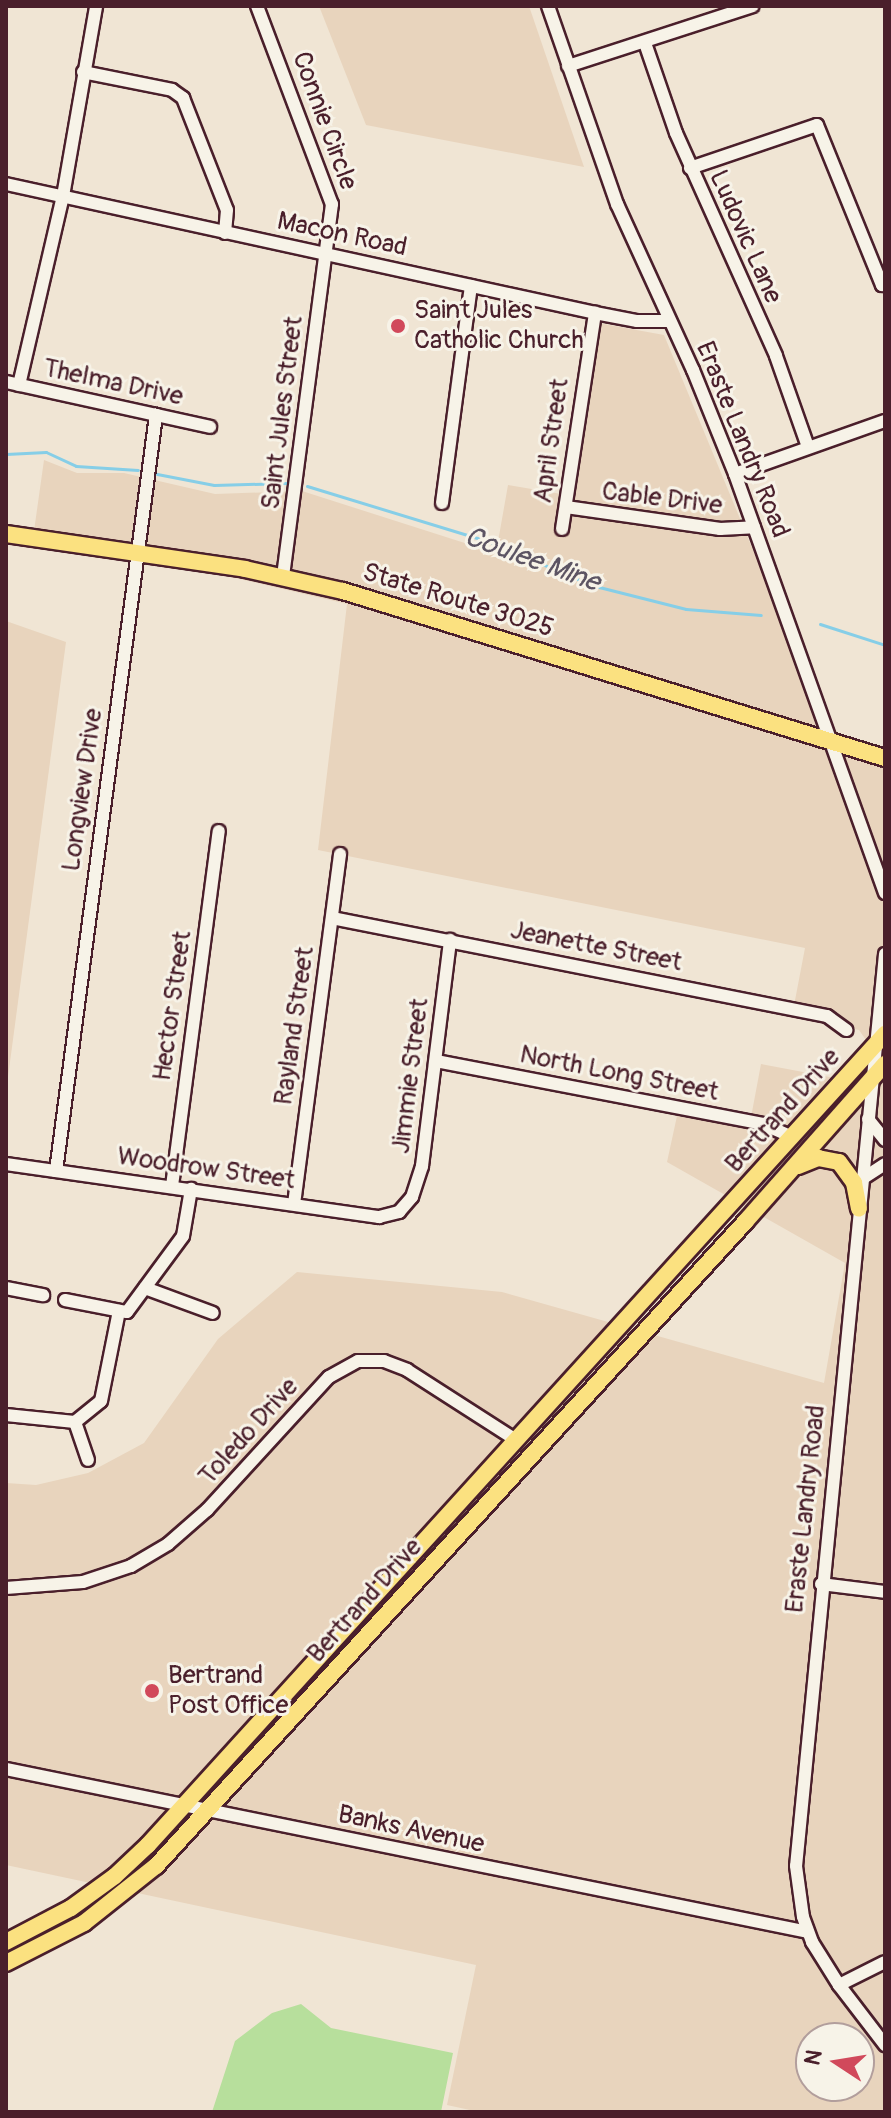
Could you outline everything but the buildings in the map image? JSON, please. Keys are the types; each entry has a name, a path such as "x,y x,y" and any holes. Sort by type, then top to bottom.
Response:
{"main road":[{"name":"State Route 3025","path":"6,534 283,576 394,606 885,758"},
{"name":"Bertrand Drive","path":"6,1942 45,1923 99,1888 148,1845 880,1040"},
{"name":"Bertrand Drive","path":"6,1963 54,1941 114,1902 156,1866 885,1064"},
{"path":"793,1168 818,1158 839,1162 854,1183 859,1209"}],"street":[{"path":"12,383 63,196 96,6"},
{"name":"Connie Circle","path":"257,6 331,195 326,254"},
{"name":"Eraste Landry Road","path":"548,6 620,212 735,474 885,893"},
{"path":"568,66 753,6"},
{"name":"Ludovic Lane","path":"645,43 690,168 776,356 808,447"},
{"path":"83,72 172,90 183,98 227,210 225,233"},
{"path":"690,168 817,125 882,285 885,284"},
{"name":"Macon Road","path":"6,184 595,313 637,321 669,321"},
{"name":"Saint Jules Street","path":"283,576 326,254"},
{"path":"442,503 471,286"},
{"name":"April Street","path":"562,529 595,313"},
{"name":"Thelma Drive","path":"12,383 210,427"},
{"name":"Longview Drive","path":"56,1171 156,415"},
{"path":"735,474 885,421"},
{"name":"Cable Drive","path":"566,507 720,529 754,527"},
{"name":"Hector Street","path":"172,1186 219,831"},
{"name":"Rayland Street","path":"294,1204 340,854"},
{"name":"Jeanette Street","path":"332,918 827,1016 846,1030"},
{"name":"Jimmie Street","path":"399,1212 412,1197 422,1166 450,940"},
{"name":"Eraste Landry Road","path":"885,954 880,1040 872,1078 796,1849 798,1887 808,1932 839,1985 885,2045"},
{"name":"North Long Street","path":"436,1061 763,1124 792,1137"},
{"path":"868,1119 885,1140"},
{"name":"Woodrow Street","path":"6,1164 379,1217 399,1212"},
{"path":"862,1179 885,1164"},
{"path":"65,1300 127,1312 183,1236 191,1189"},
{"path":"6,1288 43,1295"},
{"path":"145,1288 213,1313"},
{"path":"6,1415 75,1422 101,1401 119,1311"},
{"path":"620,1327 633,1343"},
{"name":"Toledo Drive","path":"6,1588 58,1587 108,1576 168,1544 207,1510 329,1377 358,1361 384,1361 407,1370 516,1440"},
{"path":"75,1422 88,1460"},
{"path":"821,1584 885,1592"},
{"name":"Banks Avenue","path":"6,1769 808,1932"},
{"path":"839,1985 885,1962"}],"shaded area":[{"path":"319,6 529,6 584,167 366,125"},
{"path":"598,323 664,335 832,741 885,758 885,2112 479,2112 447,2105 476,1965 6,1865 6,1483 36,1485 88,1473 144,1443 218,1339 297,1272 502,1292 824,1383 845,1263 667,1162 677,1116 749,1128 761,1064 835,1078 866,1040 859,1030 792,1016 805,948 318,850 347,604 34,531 44,460 77,473 124,473 215,494 302,491 496,553 508,485 573,496"},
{"path":"6,621 66,642 6,1092"}],"green space":[{"path":"301,2004 331,2028 453,2053 441,2112 212,2112 235,2041 272,2013"}],"waterway":[{"name":"Coulee Mine","path":"6,454 46,452 76,466 138,470"},
{"name":"Coulee Mine","path":"157,474 214,485 287,483"},
{"name":"Coulee Mine","path":"307,486 493,543 591,585 686,609 761,615"},
{"name":"Coulee Mine","path":"820,624 885,645"}],"place":[{"name":"Saint Jules Catholic Church","path":"398,326"},
{"name":"Bertrand Post Office","path":"152,1691"}]}
